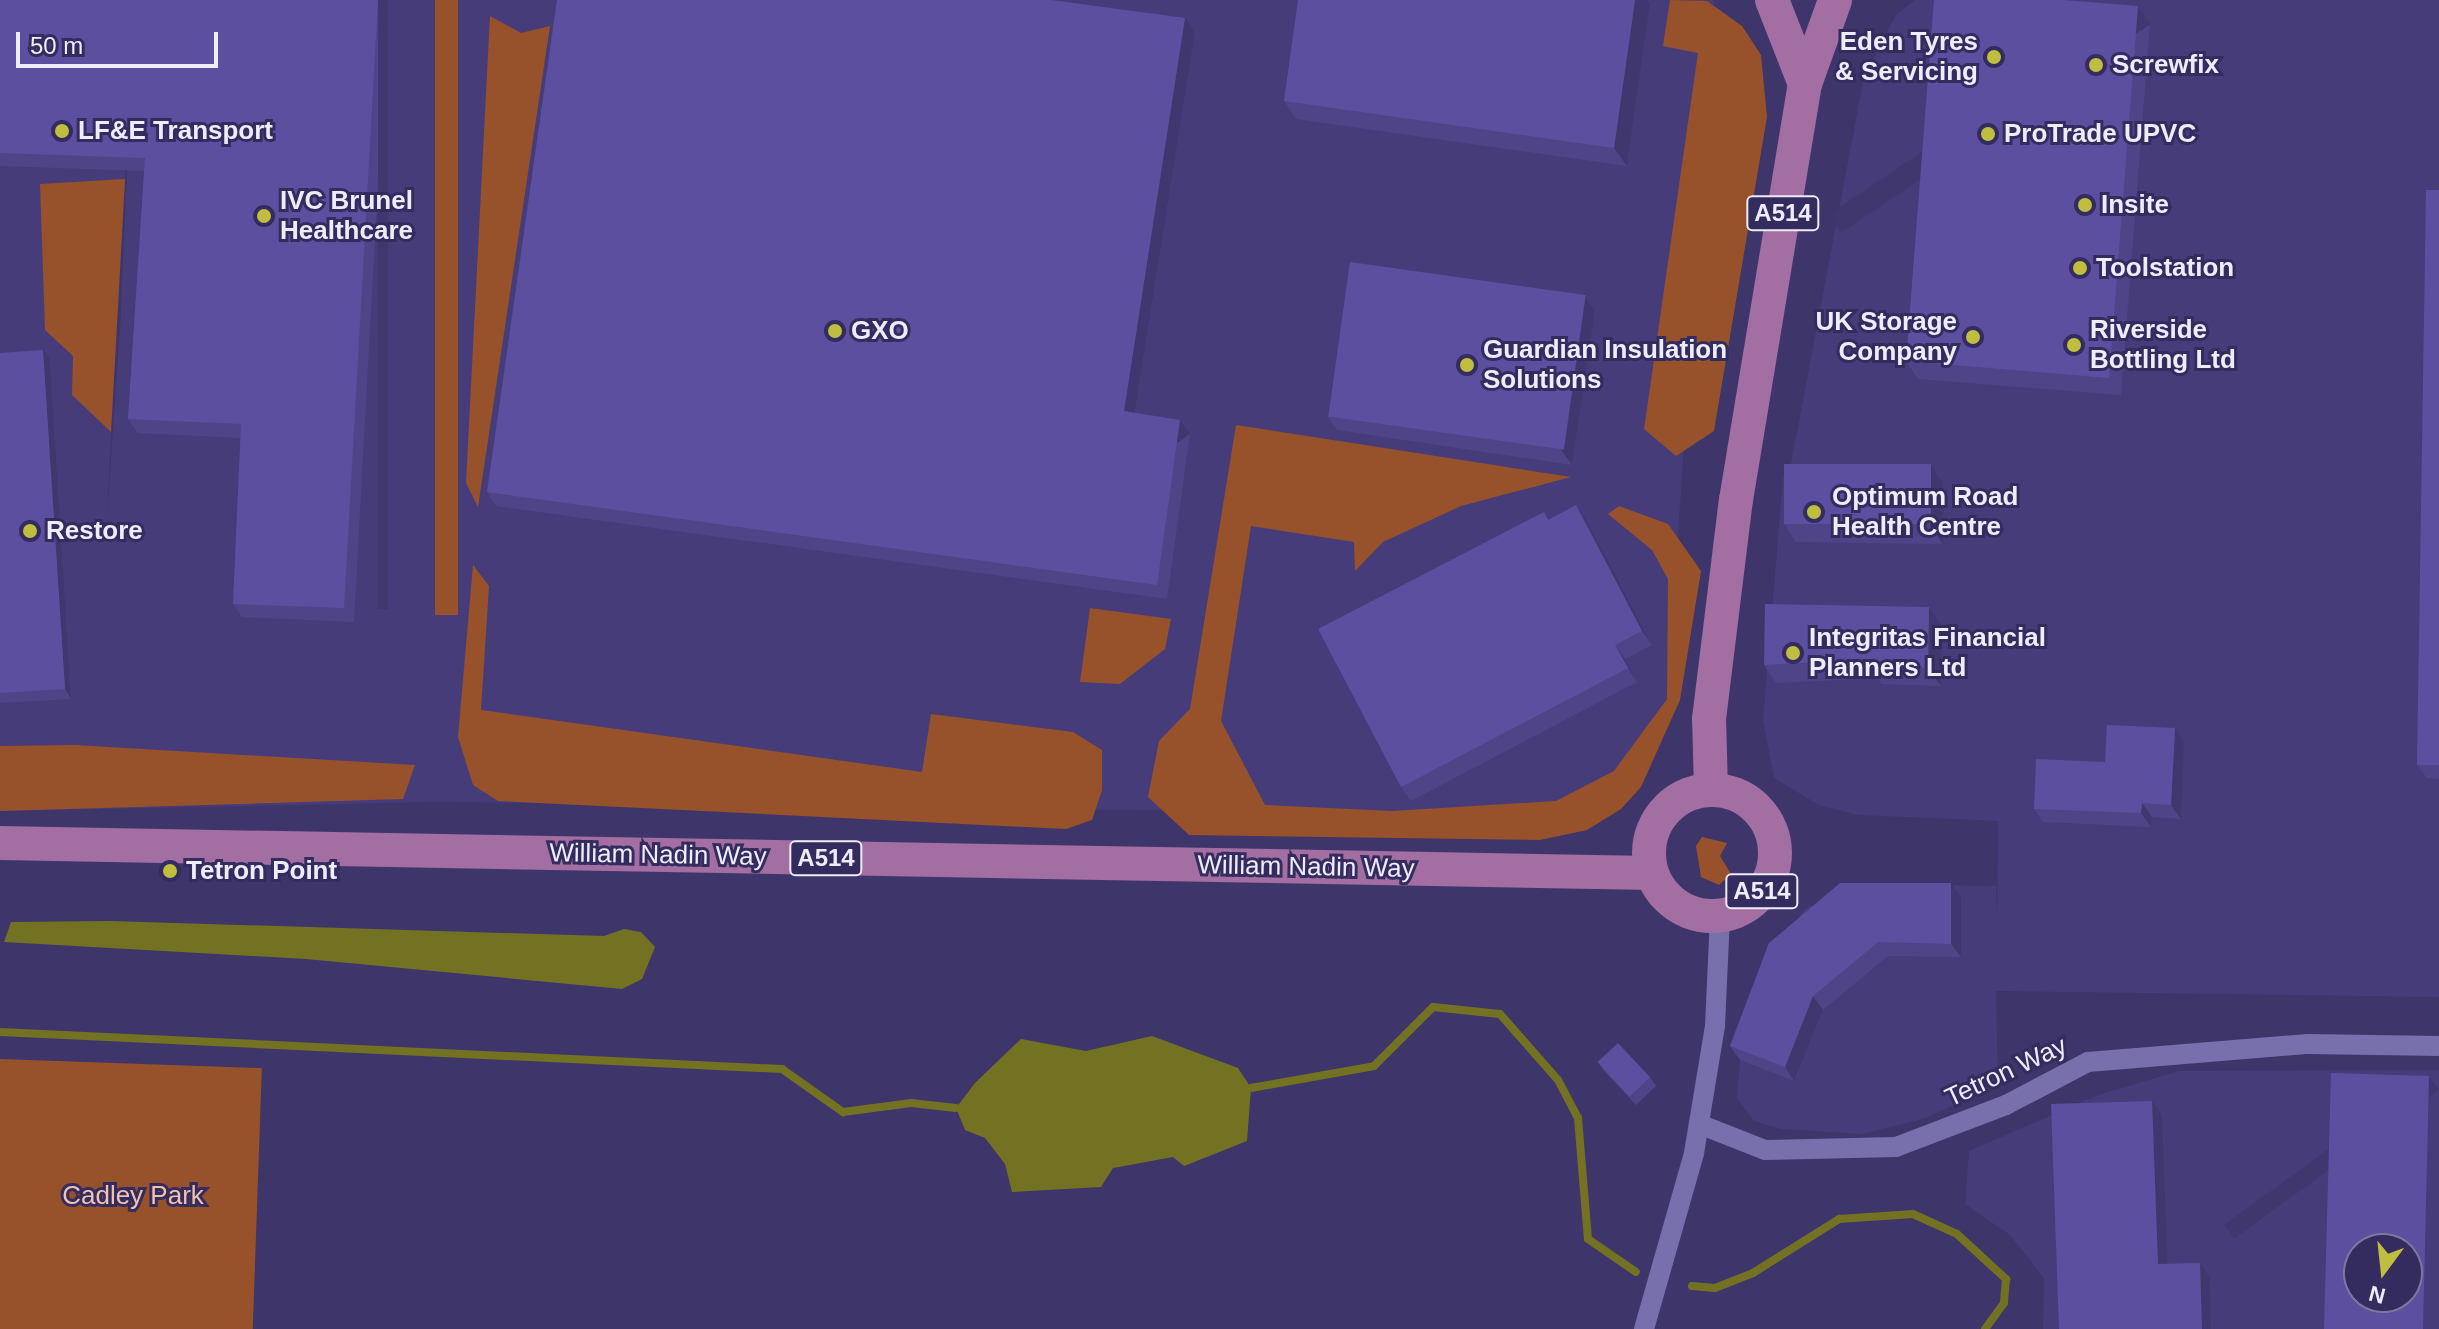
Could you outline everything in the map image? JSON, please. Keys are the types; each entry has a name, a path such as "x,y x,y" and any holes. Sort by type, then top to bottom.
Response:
{"main road":[{"path":"1805,84 1774,0 1819,0"},
{"name":"A514","path":"1652,873 1678,907 1720,917 1758,897 1771,875 1774,844 1755,808 1711,789 1716,642 1805,84 1835,0"},
{"path":"1652,873 1659,815 1686,793 1711,789"},
{"name":"William Nadin Way","path":"0,843 1652,873"}],"street":[{"path":"1644,1329 1699,1124 1715,1026 1720,917"},
{"name":"Tetron Way","path":"1699,1124 1765,1150 1896,1147 2006,1105 2088,1062 2308,1044 2439,1046"}],"shaded area":[{"path":"0,0 1714,0 1667,699 1626,780 1564,815 435,802 0,811","holes":["133,39 120,329 106,530"]},
{"path":"1915,0 2439,0 2439,997 1996,991 1998,1085 1923,1119 1863,1134 1780,1129 1754,1121 1737,1098 1740,1060 1767,969 1804,909 1869,884 1996,886 1997,915 1998,821 1858,815 1819,805 1774,778 1763,720 1783,478 1790,469 1864,77 1896,15"},
{"path":"110,921 604,936 624,929 641,932 655,947 642,979 622,989 306,959 4,942 11,922"},
{"path":"1152,1036 1238,1068 1251,1088 1247,1141 1184,1166 1173,1157 1113,1168 1101,1187 1012,1192 1005,1164 985,1138 965,1130 956,1108 975,1083 1021,1039 1086,1051"},
{"path":"2439,1070 2439,1329 2043,1329 2044,1278 2010,1235 1965,1204 1969,1151 2098,1095 2179,1071"}],"green space":[{"path":"435,0 458,0 458,615 435,615"},
{"path":"1670,0 1707,1 1742,26 1761,55 1767,117 1714,431 1676,456 1644,429 1698,53 1663,46"},
{"path":"490,16 521,33 550,26 478,507 466,483"},
{"path":"125,179 111,432 72,395 73,356 45,330 40,184"},
{"path":"1236,425 1571,477 1461,506 1383,542 1355,571 1354,542 1251,526 1221,721 1265,805 1392,811 1556,801 1614,771 1667,699 1668,579 1652,550 1608,514 1619,506 1668,524 1701,571 1680,700 1641,787 1621,809 1587,830 1540,840 1189,835 1148,797 1159,741 1190,709"},
{"path":"473,565 489,586 481,710 922,772 931,714 1073,732 1102,750 1102,790 1092,820 1066,829 498,801 473,785 458,737"},
{"path":"1090,608 1171,619 1165,649 1120,684 1080,682"},
{"path":"75,745 415,765 403,799 0,811 0,746"},
{"path":"1702,837 1727,843 1720,856 1731,874 1719,885 1701,877 1696,846"},
{"name":"Cadley Park","path":"0,1059 262,1068 253,1329 0,1329"}],"building":[{"name":"IVC Brunel Healthcare","path":"0,0 378,0 344,608 233,604 241,424 128,419 145,158 0,153"},
{"name":"GXO","path":"557,0 1051,0 1185,18 1124,411 1180,420 1157,585 487,492"},
{"path":"1298,0 1635,0 1614,148 1284,101"},
{"path":"1934,0 2064,0 2138,6 2109,378 1906,361"},
{"path":"2426,190 2439,190 2439,765 2417,765"},
{"name":"Guardian Insulation Solutions","path":"1350,262 1586,295 1564,450 1328,416"},
{"name":"Restore","path":"43,350 65,689 0,693 0,353"},
{"path":"1784,464 1931,464 1931,524 1784,524"},
{"path":"1576,505 1642,631 1615,645 1628,668 1401,787 1318,629 1544,512 1548,520"},
{"path":"1765,604 1929,607 1928,668 1869,666 1869,659 1764,665"},
{"path":"2107,725 2175,728 2171,805 2142,803 2141,813 2034,809 2036,759 2105,762"},
{"path":"1840,883 1951,883 1951,944 1878,942 1813,996 1785,1067 1730,1046 1769,943"},
{"path":"1618,1043 1650,1077 1630,1096 1598,1062"},
{"path":"2331,1073 2429,1076 2423,1329 2324,1329"},
{"path":"2152,1101 2158,1264 2200,1263 2202,1329 2059,1329 2051,1104"}],"waterway":[{"path":"1251,1088 1374,1066 1433,1007 1500,1014 1558,1080 1578,1118 1588,1239 1636,1272"},
{"path":"0,1032 782,1069 843,1112 911,1103 956,1108"},
{"path":"1692,1286 1715,1288 1753,1273 1839,1219 1913,1214 1957,1234 2006,1279 2004,1303 1985,1329"}],"place":[{"name":"Eden Tyres & Servicing","path":"1994,57"},
{"name":"Screwfix","path":"2096,65"},
{"name":"LF&E Transport","path":"62,131"},
{"name":"ProTrade UPVC","path":"1988,134"},
{"name":"Insite","path":"2085,205"},
{"name":"IVC Brunel Healthcare","path":"264,216"},
{"name":"Toolstation","path":"2080,268"},
{"name":"GXO","path":"835,331"},
{"name":"UK Storage Company","path":"1973,337"},
{"name":"Riverside Bottling Ltd","path":"2074,345"},
{"name":"Guardian Insulation Solutions","path":"1467,365"},
{"name":"Optimum Road Health Centre","path":"1814,512"},
{"name":"Restore","path":"30,531"},
{"name":"Integritas Financial Planners Ltd","path":"1793,653"},
{"name":"Tetron Point","path":"170,871"}]}
